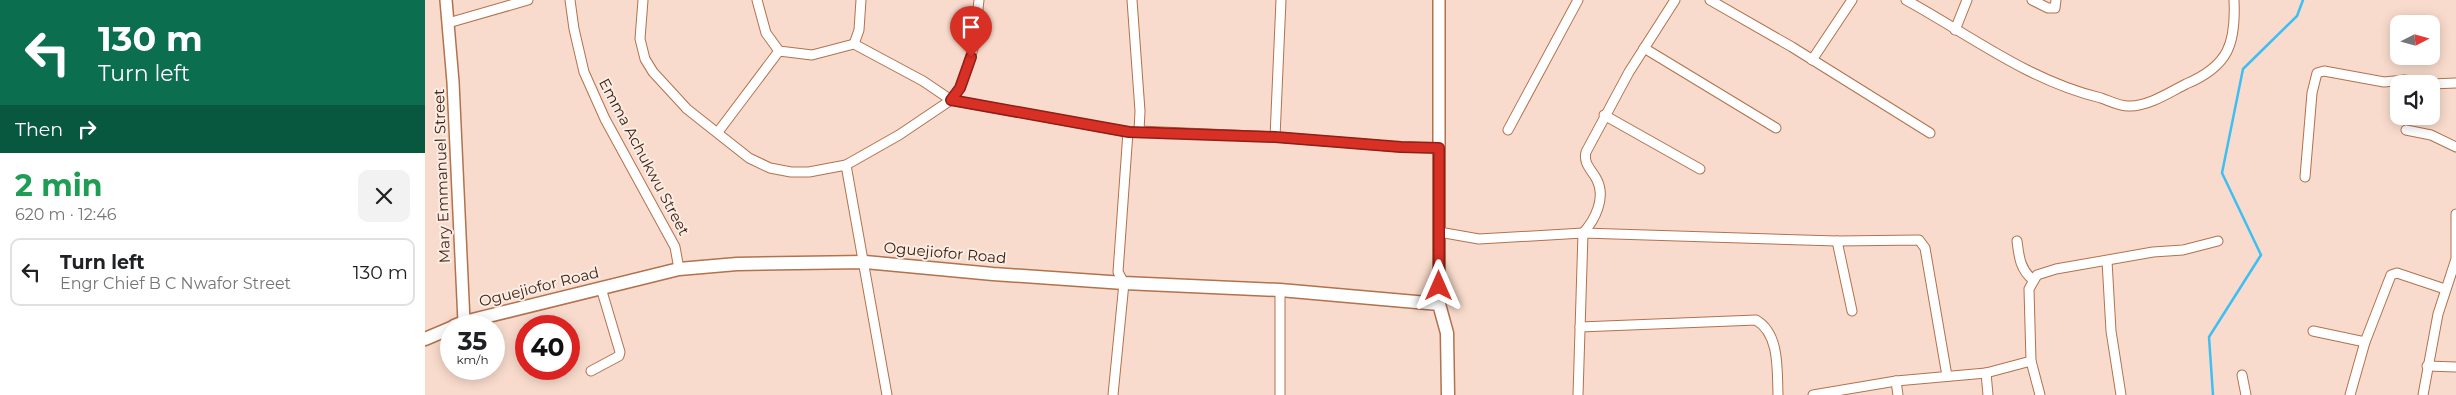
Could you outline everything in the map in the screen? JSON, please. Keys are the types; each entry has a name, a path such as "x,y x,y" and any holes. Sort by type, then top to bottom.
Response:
{"main road":[{"name":"Oguejiofor Road","path":"495,315 679,269 737,264 865,262 993,274 1124,283 1280,290 1439,304"},
{"path":"1439,304 1447,333 1448,395"},
{"name":"Oguejiofor Road","path":"425,340 440,333"}],"street":[{"name":"Mary Emmanuel Street","path":"446,0 453,82 456,315"},
{"path":"448,23 528,0"},
{"name":"Emma Achukwu Street","path":"570,0 574,29 584,72 605,119 675,247 679,269"},
{"path":"643,0 640,39 645,59 653,72 687,109 749,158 770,168 791,172 809,172 846,165 899,135 951,100 960,88 970,61 979,0"},
{"path":"757,0 766,33 779,52"},
{"path":"854,44 859,30 861,0"},
{"path":"1132,0 1140,111 1139,131"},
{"path":"1275,137 1281,0"},
{"path":"1439,0 1436,149 1439,304"},
{"path":"1508,130 1578,0"},
{"path":"1578,395 1583,234 1592,223 1599,200 1597,180 1584,158 1603,115 1615,100 1643,48 1675,0"},
{"path":"1710,0 1930,133"},
{"path":"1812,60 1852,0"},
{"path":"1906,0 2014,63 2069,90 2129,106 2152,100 2195,80 2218,64 2229,49 2235,33 2234,0"},
{"path":"1955,30 1967,0"},
{"path":"2032,0 2048,8 2055,8 2056,0"},
{"path":"779,52 812,55 854,44 923,80 951,100 1129,132 1275,137 1436,149"},
{"path":"1643,48 1776,128"},
{"path":"718,132 779,52"},
{"path":"2305,178 2312,93 2317,73 2324,71 2384,82 2390,81"},
{"path":"2440,84 2456,83"},
{"path":"1603,115 1700,169"},
{"path":"2406,130 2431,135 2456,146"},
{"path":"1113,395 1124,283 1118,272 1129,132"},
{"path":"846,165 865,262 887,395"},
{"path":"2423,395 2427,366 2445,289 2453,276 2456,259 2456,214"},
{"path":"1439,232 1479,239 1583,234 1837,241 1919,240 1925,248 1947,376"},
{"path":"1837,241 1852,311"},
{"path":"2017,241 2020,262 2025,273 2033,280"},
{"path":"2041,395 2031,361 2029,289 2033,280 2046,271 2153,252 2183,250 2218,241"},
{"path":"2107,261 2111,331 2121,395"},
{"path":"2350,395 2365,342 2391,275 2397,273 2445,289"},
{"path":"591,371 619,356 620,352 601,288"},
{"path":"1280,290 1280,395"},
{"path":"1581,327 1756,320 1764,324 1771,332 1777,369 1778,395"},
{"path":"2313,331 2365,342"},
{"path":"1814,395 1896,381 1987,373 2031,361"},
{"path":"2427,366 2456,367"},
{"path":"1987,373 1989,395"},
{"path":"2243,375 2246,395"},
{"path":"1896,381 1898,395"}],"waterway":[{"path":"2213,395 2209,337 2261,255 2222,173 2243,69 2297,16 2303,0"}],"route":[{"path":"971,57 960,88 951,100 1129,132 1275,137 1401,147 1439,148 1439,286"}]}
